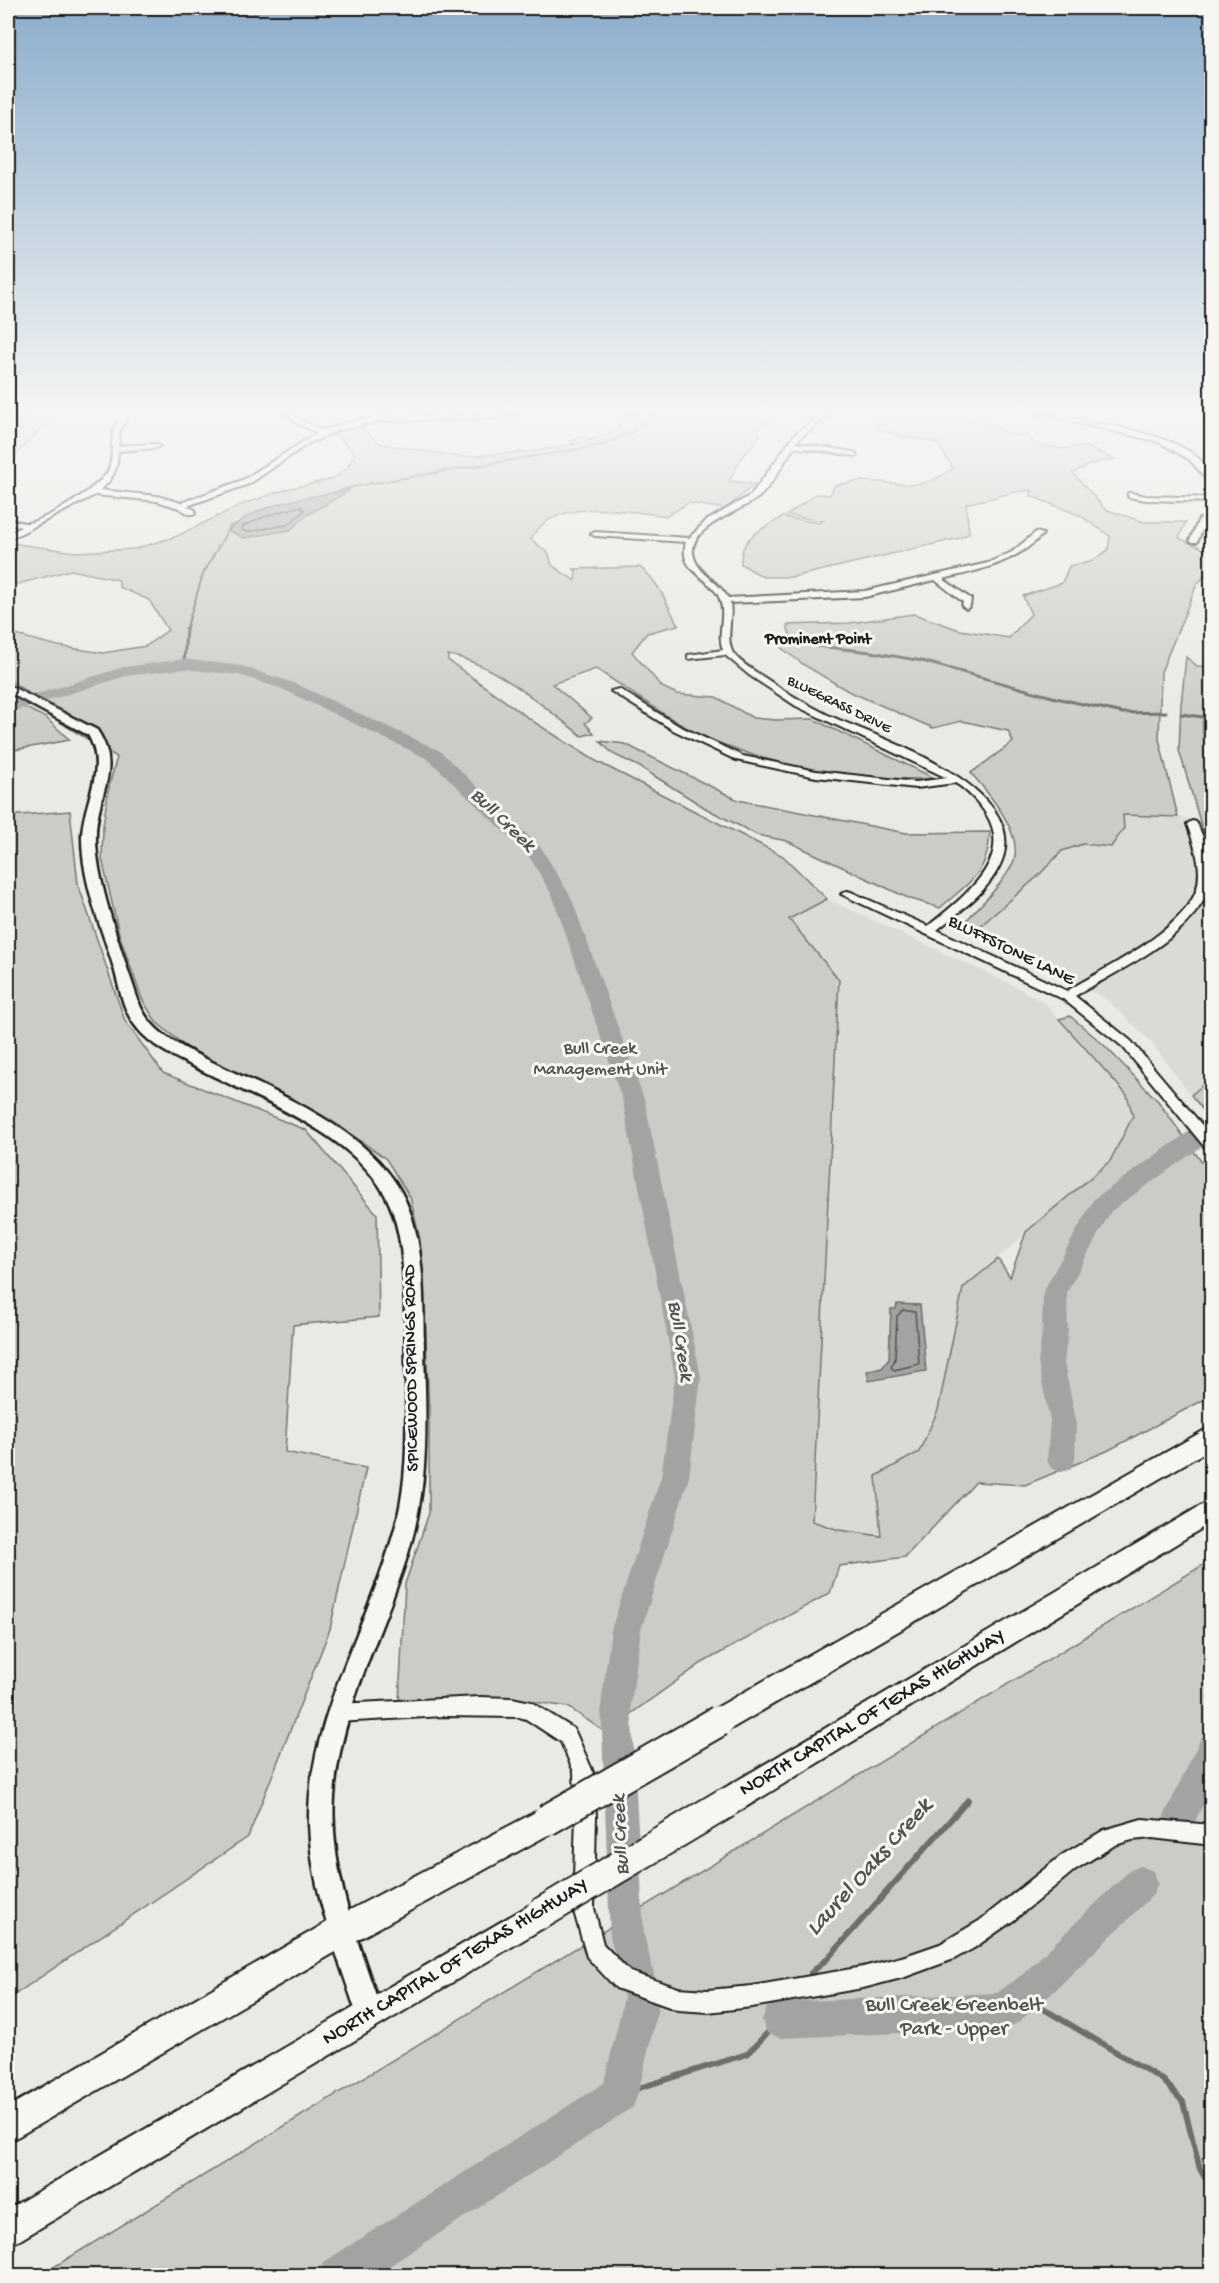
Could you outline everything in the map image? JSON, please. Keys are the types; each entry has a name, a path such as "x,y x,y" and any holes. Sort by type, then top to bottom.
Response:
{"highway":[{"path":"8,2125 342,1931 547,1820 1212,1436"},
{"name":"NORTH CAPITAL OF TEXAS HIGHWAY","path":"8,2228 726,1803 1212,1509"}],"main road":[{"name":"SPICEWOOD SPRINGS ROAD","path":"11,690 93,733 104,752 105,763 89,831 90,852 108,927 134,1009 141,1023 152,1035 168,1045 307,1118 354,1149 377,1171 394,1193 403,1216 409,1241 414,1291 417,1452 413,1497 404,1534 385,1590 337,1713 327,1755 320,1831 325,1866 342,1931 370,2015"}],"street":[{"path":"8,538 40,520"},
{"path":"691,657 728,652 725,640 729,616 725,601 714,585 690,561 688,555 690,540 700,528 716,520"},
{"path":"8,521 28,526"},
{"path":"1194,540 1202,521"},
{"path":"595,534 690,540"},
{"path":"725,601 845,596 937,578 1004,559 1015,554 1039,534"},
{"path":"937,578 964,597 968,601 966,606"},
{"name":"BLUEGRASS DRIVE","path":"728,652 782,696 958,780 977,796 990,812 1000,833 1001,846 994,868 979,888 929,931"},
{"path":"616,691 676,728 740,758 816,774 916,785 958,780"},
{"path":"1066,996 1168,933 1188,913 1202,890 1204,871 1204,857 1192,824"},
{"name":"BLUFFSTONE LANE","path":"847,894 1066,996 1127,1044 1212,1147"},
{"path":"337,1713 444,1706 506,1707 527,1710 555,1724 578,1750 583,1767 586,1817 584,1916 592,1949 602,1963 624,1982 647,1992 678,1999 731,2000 872,1977 920,1963 966,1942 993,1924 1077,1856 1115,1835 1133,1829 1152,1829 1212,1836"}],"shaded area":[{"path":"1123,815 1178,817 1199,822 1212,859 1211,1078 1191,1095 1152,1043 1107,1000 978,928 1037,877 1062,851 1083,844 1111,847"},
{"path":"827,899 1011,984 1046,1004 1127,1095 1133,1116 1110,1161 963,1288 938,1410 919,1453 876,1476 881,1536 839,1530 812,1521 839,981 788,919"}],"green space":[{"name":"Bull Creek Management Unit","path":"211,520 551,520 541,525 531,539 549,554 552,565 575,581 576,571 574,569 640,567 662,594 678,625 647,633 632,652 662,687 677,694 716,697 753,718 813,719 934,778 876,778 846,775 784,764 755,756 687,728 596,669 552,684 592,718 585,723 594,733 582,736 501,676 466,660 448,655 448,660 534,722 594,760 783,856 827,899 789,919 839,980 812,1521 839,1530 881,1536 876,1476 919,1452 938,1410 963,1288 998,1259 1010,1277 1026,1232 1110,1161 1133,1116 1127,1095 1059,1019 1070,1016 1103,1044 1158,1101 1211,1175 1211,1396 1107,1451 1025,1485 976,1482 905,1557 839,1566 830,1593 702,1663 605,1732 568,1707 509,1698 399,1702 405,1584 429,1513 429,1412 425,1313 420,1239 410,1197 386,1159 354,1136 297,1101 191,1051 156,1022 142,999 119,934 102,859 103,826 109,786 117,757 66,726 84,722 40,701 8,679 8,633 58,646 103,653 146,646 168,630 149,600 119,587 119,580 71,570 18,584 8,583 8,546 10,543 75,552 135,549 177,536"},
{"path":"779,520 819,523 823,521 814,520 968,520 969,533 960,538 793,577 763,577 741,564 741,555 748,540"},
{"path":"1086,520 1186,522 1179,538 1211,552 1211,570 1197,584 1161,672 1159,739 1178,817 1123,815 1124,828 1111,847 1083,844 1062,851 1037,877 978,928 965,922 1002,880 1012,865 1015,854 1010,828 995,803 971,773 1013,742 1008,731 962,721 933,728 848,691 804,665 772,641 791,638 787,625 849,623 914,614 960,630 1009,638 1031,614 1023,596 1062,583 1069,566 1090,562 1108,550 1110,536"},
{"path":"1186,657 1197,666 1211,667 1211,859 1179,750"},
{"path":"8,699 46,718 70,740 8,751"},
{"path":"600,741 625,744 738,800 906,833 990,832 985,858 981,868 968,884 940,908 908,898 787,841 757,835 707,809 640,767 613,754"},
{"path":"70,811 78,884 125,1021 163,1073 306,1130 377,1214 379,1317 293,1325 285,1452 366,1468 330,1629 248,1837 8,1999 8,816"},
{"path":"1211,1078 1211,1120 1191,1095"},
{"name":"Bull Creek Greenbelt Park - Upper","path":"1211,1560 1211,2275 39,2276"}],"water":[{"path":"302,520 290,530 244,538 228,531 240,521"},
{"path":"897,1304 920,1305 926,1371 869,1381 867,1371 882,1368 889,1359 891,1309 896,1309"}],"waterway":[{"path":"186,630 203,574 230,526 238,524"},
{"path":"184,664 186,628"},
{"path":"798,644 871,652 922,661 1056,698 1123,713 1166,712"},
{"name":"Bull Creek","path":"8,708 124,672 184,664 241,671 288,686 434,755 536,853 562,897 634,1102 688,1377 675,1477 626,1630 616,1705 627,1935 642,1998 620,2094 338,2276"},
{"path":"1181,714 1210,718"},
{"name":"Laurel Oaks Creek","path":"1212,715 1209,722 1212,763"},
{"name":"Laurel Oaks Creek","path":"1061,1460 1063,1420 1051,1363 1055,1332 1055,1292 1102,1205 1212,1127"},
{"path":"1180,1816 1212,1749"},
{"name":"Laurel Oaks Creek","path":"811,1973 828,1958 968,1800"},
{"path":"780,2020 1003,2011 1035,1986 1141,1883"},
{"path":"1022,1996 1163,2080 1183,2102 1200,2169 1212,2190"},
{"name":"Laurel Oaks Creek","path":"620,2094 747,2054 780,2020"}],"district":[{"name":"Prominent Point","path":"818,640"}]}
